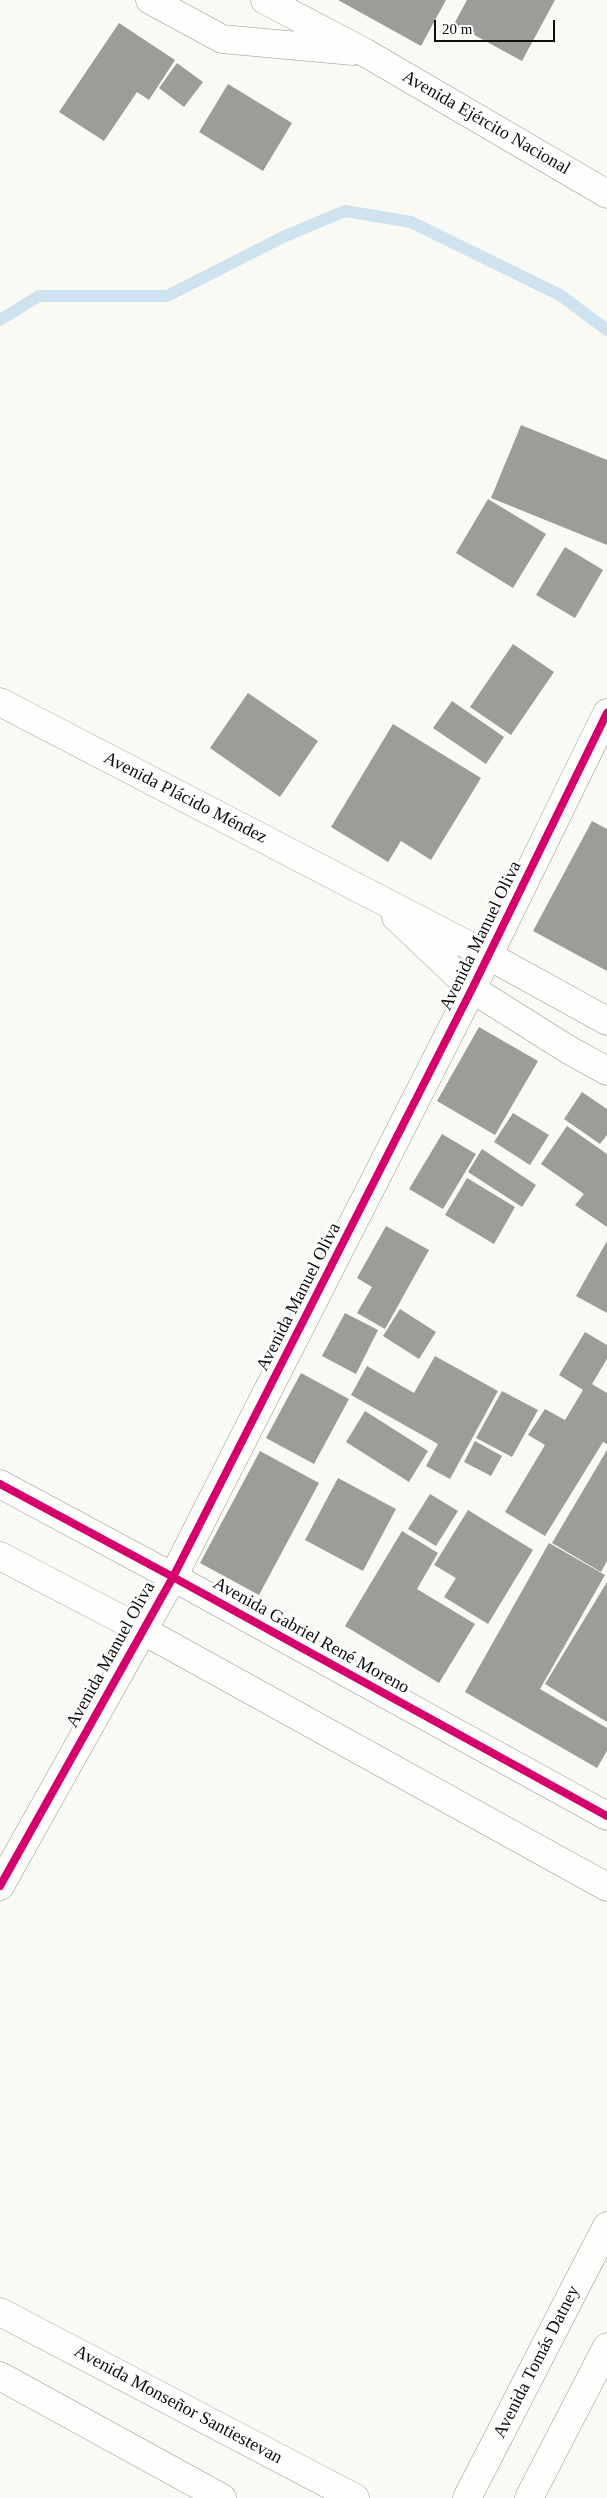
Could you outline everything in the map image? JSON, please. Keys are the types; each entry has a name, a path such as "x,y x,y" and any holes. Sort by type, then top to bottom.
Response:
{"street":[{"name":"Avenida Ejército Nacional","path":"150,0 222,39 364,52"},
{"name":"Avenida Ejército Nacional","path":"265,0 364,52 607,194"},
{"name":"Avenida Plácido Méndez","path":"0,702 489,956 607,1021"},
{"name":"Avenida Manuel Oliva","path":"0,1886 173,1576 489,956 607,713"},
{"name":"Avenida Plácido Méndez","path":"371,894 472,989 569,1050 607,1071"},
{"name":"Avenida Gabriel René Moreno","path":"0,1484 173,1576 607,1816"},
{"path":"0,1556 142,1630 607,1886"},
{"name":"Avenida Tomás Datney","path":"467,2498 607,2226"},
{"name":"Avenida Monseñor Santiestevan","path":"0,2312 355,2498"},
{"path":"529,2498 607,2347"},
{"path":"0,2376 222,2498"}],"building":[{"path":"338,0 446,0 421,46"},
{"path":"467,0 555,0 522,61 454,24"},
{"path":"119,23 175,60 149,100 137,92 104,141 59,112"},
{"path":"177,63 203,82 184,107 159,88"},
{"path":"228,84 292,123 263,171 199,132"},
{"path":"521,425 607,460 607,545 491,498"},
{"path":"488,499 546,534 513,588 456,553"},
{"path":"565,547 603,570 575,618 536,595"},
{"path":"513,644 554,672 511,735 470,707"},
{"path":"248,693 318,741 280,797 210,748"},
{"path":"452,701 504,737 486,764 433,728"},
{"path":"393,724 481,778 431,860 401,841 388,862 331,827"},
{"path":"592,821 607,829 607,971 533,931"},
{"path":"479,1027 538,1061 495,1135 437,1101"},
{"path":"582,1092 607,1109 607,1135 600,1144 564,1119"},
{"path":"513,1113 549,1135 530,1165 494,1142"},
{"path":"567,1126 607,1154 607,1227 575,1205 584,1194 541,1164"},
{"path":"442,1134 476,1154 443,1209 409,1189"},
{"path":"482,1149 536,1185 522,1207 468,1172"},
{"path":"467,1178 515,1207 494,1244 445,1215"},
{"path":"386,1226 429,1250 385,1329 357,1313 372,1287 357,1278"},
{"path":"607,1241 607,1313 576,1296"},
{"path":"400,1309 436,1332 419,1359 383,1336"},
{"path":"345,1313 378,1330 356,1374 322,1356"},
{"path":"585,1332 607,1345 607,1359 592,1384 607,1393 607,1444 603,1442 545,1536 505,1512 545,1445 528,1435 545,1409 565,1420 583,1390 559,1375"},
{"path":"435,1356 498,1391 450,1479 426,1466 438,1444 351,1395 367,1366 414,1393"},
{"path":"301,1373 349,1399 314,1464 266,1438"},
{"path":"502,1391 538,1410 512,1457 476,1438"},
{"path":"365,1411 428,1451 409,1482 346,1442"},
{"path":"475,1441 502,1456 491,1476 464,1462"},
{"path":"607,1450 607,1561 601,1572 552,1543"},
{"path":"260,1451 319,1483 259,1595 200,1563"},
{"path":"338,1478 396,1509 363,1571 305,1540"},
{"path":"430,1494 458,1511 436,1546 408,1529"},
{"path":"468,1510 533,1550 488,1624 444,1597 456,1578 434,1565"},
{"path":"402,1531 438,1553 417,1589 475,1624 439,1683 345,1626"},
{"path":"549,1543 605,1575 540,1689 607,1728 607,1751 597,1768 465,1692"},
{"path":"607,1582 607,1722 545,1684"}],"waterway":[{"path":"0,320 39,296 167,296 283,237 345,211 411,222 560,295 607,330"}],"cycle path":[{"path":"0,1886 173,1577 472,989 607,713"},
{"path":"0,1484 607,1816"}]}
